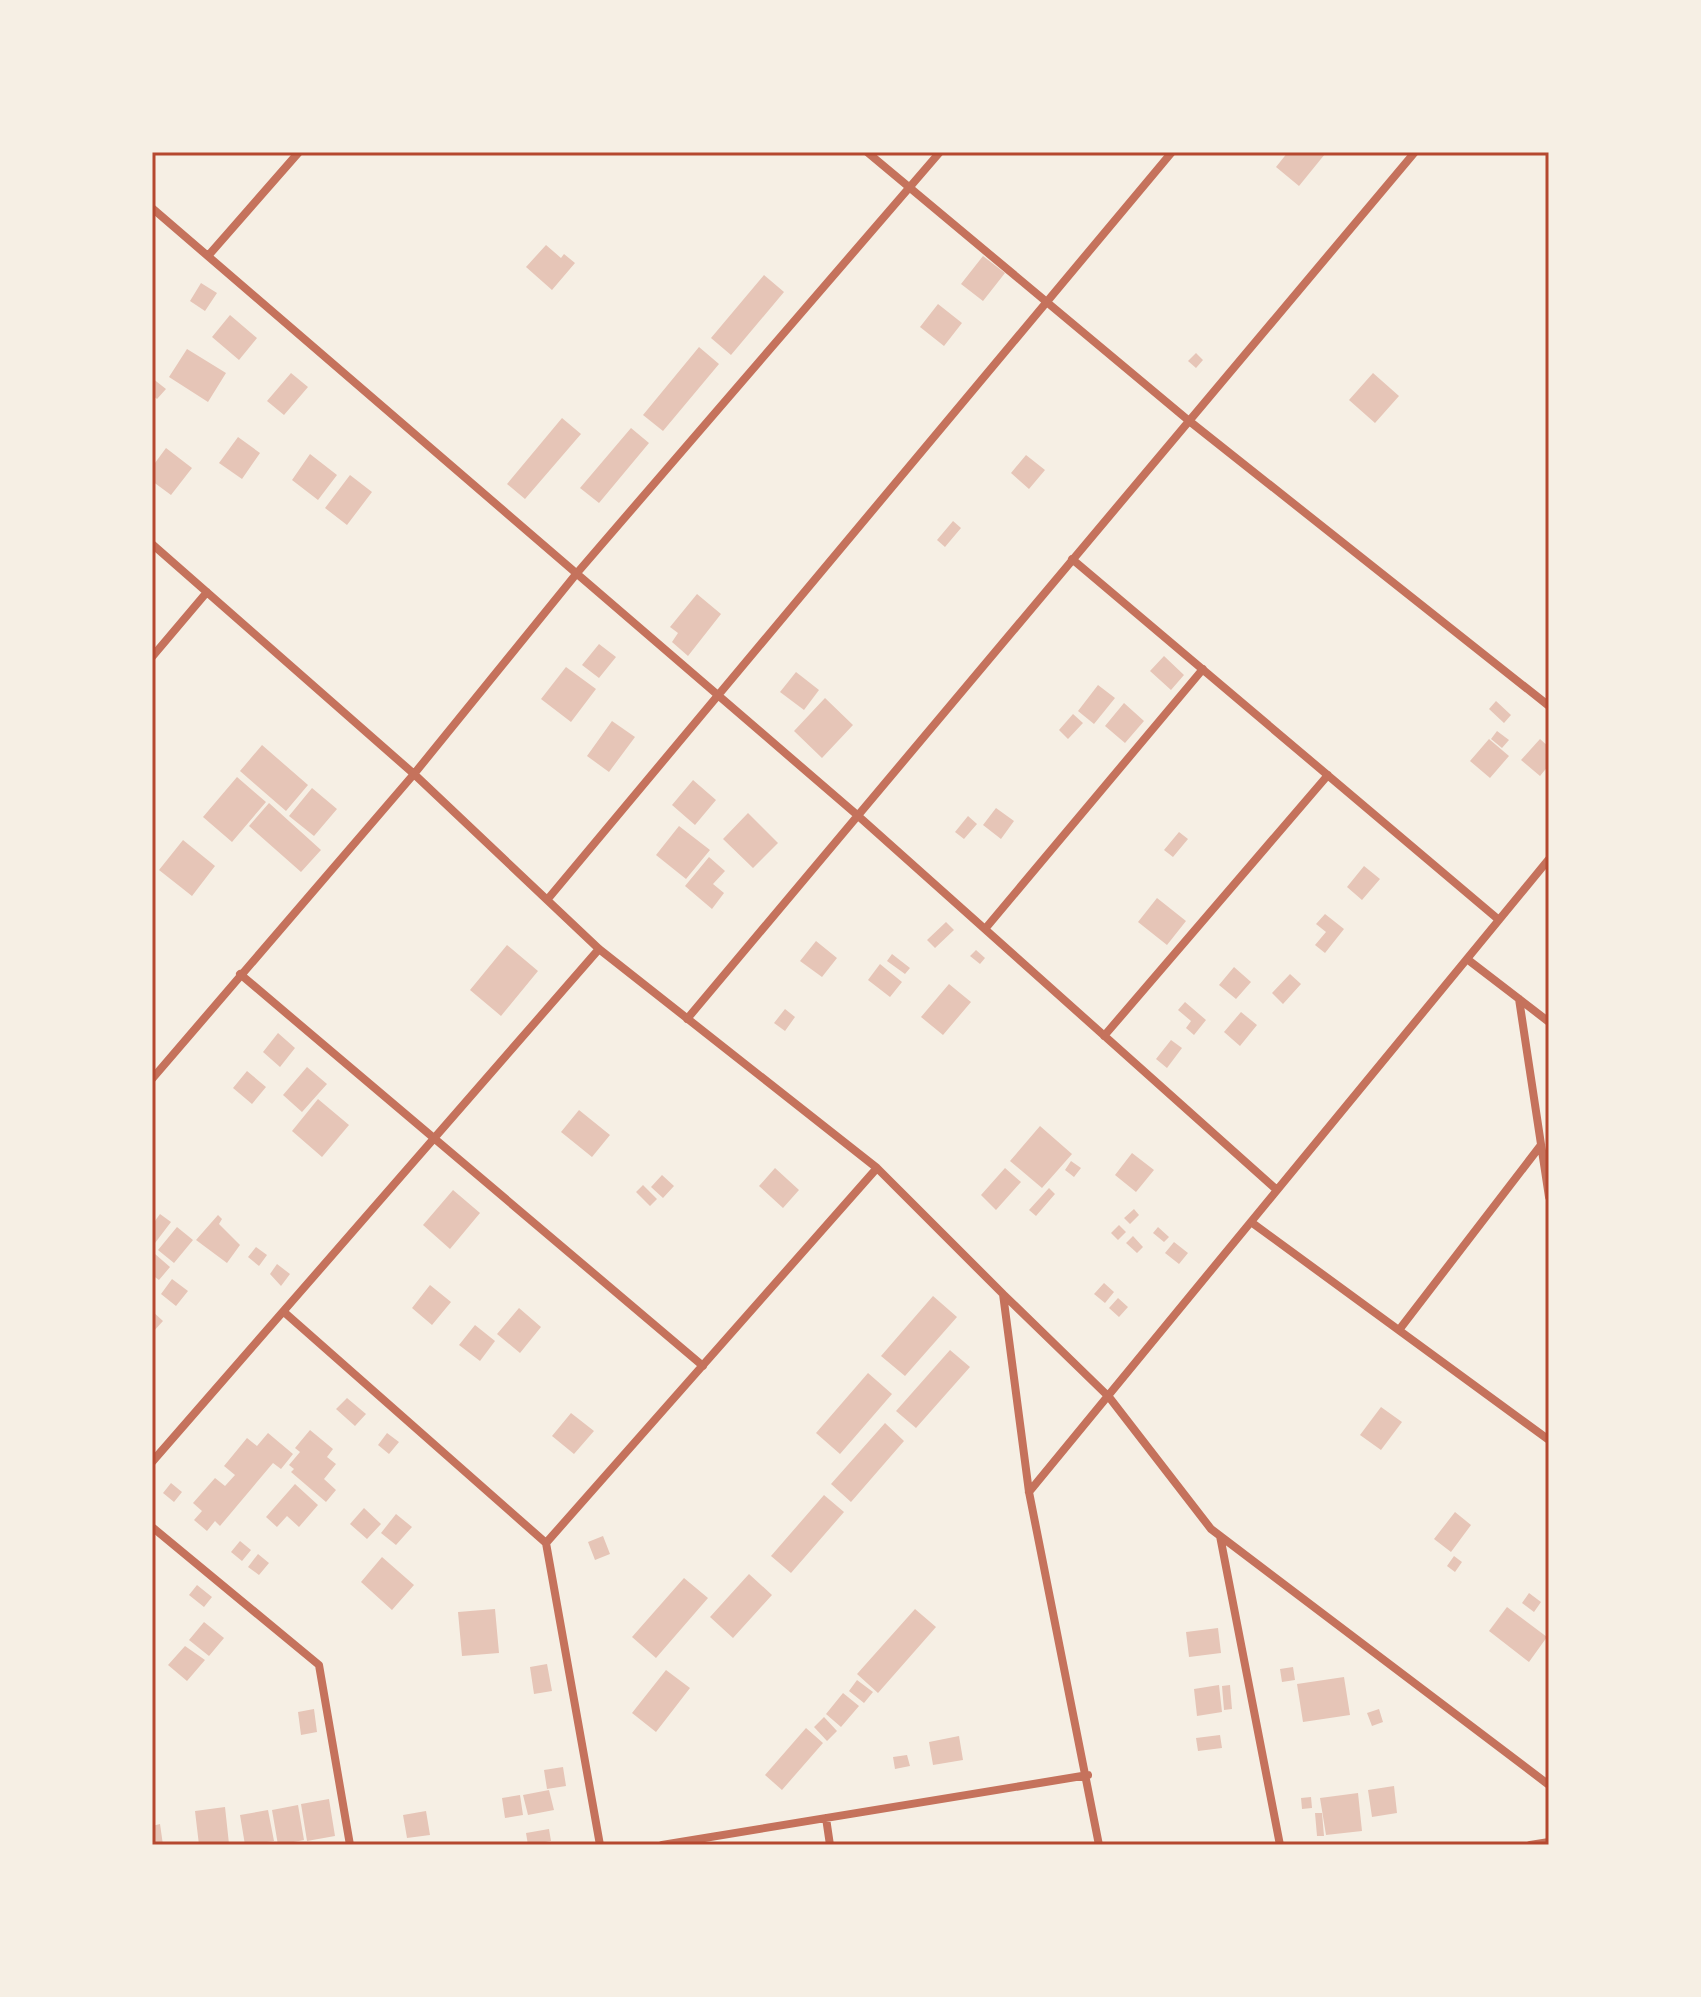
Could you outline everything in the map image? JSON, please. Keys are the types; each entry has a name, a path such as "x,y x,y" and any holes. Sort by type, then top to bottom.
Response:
{"street":[{"path":"208,256 299,152"},
{"path":"867,152 1188,420 1549,706"},
{"path":"152,1079 414,774 577,573 940,152"},
{"path":"547,900 1172,152"},
{"path":"687,1019 1415,152"},
{"path":"152,208 856,814 1277,1190"},
{"path":"152,544 414,774 599,949 877,1168 1109,1397 1211,1529 1549,1785"},
{"path":"1072,559 1499,920"},
{"path":"152,657 207,592"},
{"path":"985,929 1203,669"},
{"path":"1104,1036 1328,775"},
{"path":"1029,1492 1549,859"},
{"path":"152,1462 599,949"},
{"path":"1467,959 1549,1022"},
{"path":"240,974 703,1366"},
{"path":"1519,999 1549,1197"},
{"path":"1399,1330 1541,1145"},
{"path":"546,1543 877,1168"},
{"path":"1251,1222 1549,1440"},
{"path":"1003,1294 1029,1492 1088,1775 1099,1845"},
{"path":"284,1312 546,1543 600,1845"},
{"path":"152,1527 319,1665 350,1845"},
{"path":"1220,1536 1280,1845"},
{"path":"662,1845 1088,1775"},
{"path":"826,1818 830,1845"},
{"path":"1530,1845 1549,1842"}],"building":[{"path":"1288,152 1325,154 1299,186 1276,167"},
{"path":"546,245 561,258 564,254 575,263 552,290 526,267"},
{"path":"983,256 1005,273 983,301 961,284"},
{"path":"764,275 784,292 731,355 711,338"},
{"path":"201,283 217,293 205,311 190,301"},
{"path":"938,304 962,323 944,346 920,327"},
{"path":"230,315 257,338 239,360 212,337"},
{"path":"699,347 719,364 663,431 643,415"},
{"path":"187,349 226,373 208,402 169,377"},
{"path":"1196,353 1203,360 1196,368 1188,361"},
{"path":"291,373 308,387 284,415 267,401"},
{"path":"1373,373 1399,396 1375,423 1349,400"},
{"path":"152,378 166,389 157,399 152,395"},
{"path":"562,418 581,434 525,499 507,484"},
{"path":"631,428 649,443 599,503 580,488"},
{"path":"238,437 260,453 242,479 219,463"},
{"path":"166,448 192,468 171,495 152,481 152,467"},
{"path":"310,454 337,475 318,500 292,480"},
{"path":"1026,455 1045,470 1029,489 1011,473"},
{"path":"350,475 372,492 347,525 325,508"},
{"path":"953,521 961,528 945,547 937,540"},
{"path":"697,594 721,614 688,656 672,642 678,633 670,627"},
{"path":"599,644 616,657 599,678 582,665"},
{"path":"1164,656 1184,675 1171,690 1150,671"},
{"path":"566,667 596,689 571,722 541,699"},
{"path":"796,672 819,690 804,710 780,692"},
{"path":"1098,685 1115,698 1094,724 1078,711"},
{"path":"825,698 853,725 822,758 794,731"},
{"path":"1496,701 1511,715 1504,723 1489,709"},
{"path":"1124,703 1144,721 1125,743 1105,726"},
{"path":"1073,714 1083,723 1068,739 1059,730"},
{"path":"612,721 635,737 609,772 587,756"},
{"path":"1497,731 1509,740 1502,748 1491,739"},
{"path":"1489,739 1509,756 1490,778 1470,761"},
{"path":"1540,739 1549,747 1549,765 1540,776 1521,760"},
{"path":"262,745 308,785 286,811 240,771"},
{"path":"237,777 266,802 232,842 203,817"},
{"path":"693,780 716,800 695,825 672,805"},
{"path":"312,788 337,809 314,836 289,816"},
{"path":"269,803 321,850 301,872 249,826"},
{"path":"996,808 1014,821 1001,839 983,825"},
{"path":"748,813 778,843 753,868 723,839"},
{"path":"968,816 977,824 964,839 955,832"},
{"path":"679,826 710,850 686,879 656,855"},
{"path":"1179,832 1188,839 1173,857 1164,850"},
{"path":"183,840 215,866 192,896 159,870"},
{"path":"709,857 725,871 713,884 724,893 712,909 685,886"},
{"path":"1364,866 1380,879 1362,900 1347,887"},
{"path":"1157,898 1186,921 1167,945 1138,922"},
{"path":"1325,914 1344,929 1325,953 1315,945 1326,932 1316,924"},
{"path":"946,922 954,930 935,948 927,940"},
{"path":"816,941 837,958 822,977 800,961"},
{"path":"507,945 538,971 501,1016 470,990"},
{"path":"976,950 985,958 980,964 970,956"},
{"path":"892,954 910,968 905,974 887,961"},
{"path":"880,964 902,982 890,997 868,980"},
{"path":"1234,967 1251,982 1236,999 1219,985"},
{"path":"1290,974 1301,984 1283,1004 1272,993"},
{"path":"949,984 971,1002 943,1035 921,1017"},
{"path":"1185,1002 1206,1020 1194,1035 1186,1028 1191,1021 1178,1010"},
{"path":"785,1009 795,1017 785,1031 774,1023"},
{"path":"1241,1012 1257,1025 1240,1046 1224,1032"},
{"path":"278,1033 295,1048 280,1067 263,1052"},
{"path":"1171,1040 1182,1048 1167,1068 1156,1059"},
{"path":"307,1067 327,1084 302,1112 283,1095"},
{"path":"247,1071 266,1087 252,1104 233,1088"},
{"path":"318,1099 349,1125 322,1157 292,1131"},
{"path":"579,1110 610,1135 592,1157 561,1132"},
{"path":"1040,1126 1072,1154 1042,1188 1010,1161"},
{"path":"1132,1153 1154,1170 1136,1192 1115,1175"},
{"path":"1071,1161 1081,1168 1074,1177 1065,1170"},
{"path":"775,1168 799,1190 783,1208 759,1186"},
{"path":"1005,1168 1021,1182 996,1210 981,1195"},
{"path":"662,1175 674,1186 663,1198 651,1187"},
{"path":"643,1185 657,1199 650,1206 636,1192"},
{"path":"1049,1188 1055,1194 1036,1216 1029,1210"},
{"path":"453,1190 480,1213 450,1249 423,1225"},
{"path":"1134,1209 1139,1215 1130,1224 1124,1218"},
{"path":"160,1214 171,1222 155,1243 152,1225"},
{"path":"218,1215 222,1219 219,1224 240,1245 227,1263 196,1240"},
{"path":"1119,1225 1126,1232 1118,1240 1111,1233"},
{"path":"177,1227 193,1240 174,1263 158,1250"},
{"path":"1158,1227 1169,1237 1164,1242 1153,1233"},
{"path":"1133,1236 1143,1247 1137,1253 1126,1243"},
{"path":"1174,1242 1188,1253 1179,1264 1165,1253"},
{"path":"256,1247 267,1255 259,1266 248,1257"},
{"path":"155,1254 170,1267 159,1280 152,1275"},
{"path":"277,1264 290,1274 281,1286 270,1274"},
{"path":"172,1279 188,1291 176,1306 161,1294"},
{"path":"1104,1283 1114,1292 1105,1303 1094,1294"},
{"path":"430,1285 451,1302 432,1325 412,1308"},
{"path":"933,1296 957,1317 905,1376 881,1356"},
{"path":"1118,1298 1128,1307 1119,1317 1109,1308"},
{"path":"519,1308 541,1327 520,1353 497,1334"},
{"path":"152,1311 163,1321 152,1333"},
{"path":"475,1325 495,1341 480,1361 459,1345"},
{"path":"950,1350 970,1367 916,1428 896,1411"},
{"path":"868,1373 892,1394 840,1454 816,1433"},
{"path":"347,1398 366,1414 355,1426 336,1409"},
{"path":"1381,1407 1402,1422 1381,1450 1360,1435"},
{"path":"571,1413 594,1431 574,1454 552,1436"},
{"path":"885,1423 904,1441 851,1502 831,1484"},
{"path":"310,1430 333,1449 327,1457 336,1464 324,1479 336,1490 326,1502 291,1472 294,1469 289,1465 300,1452 295,1448"},
{"path":"268,1433 293,1454 281,1469 273,1463 220,1526 215,1521 207,1531 194,1520 202,1511 193,1503 215,1478 225,1486 235,1475 224,1466 247,1438 257,1446"},
{"path":"387,1433 399,1442 389,1454 378,1445"},
{"path":"171,1483 182,1492 174,1502 163,1493"},
{"path":"295,1484 318,1505 299,1527 287,1516 277,1527 266,1517"},
{"path":"824,1495 844,1512 791,1573 771,1556"},
{"path":"364,1508 381,1524 367,1539 350,1524"},
{"path":"1455,1512 1471,1525 1451,1552 1434,1539"},
{"path":"396,1514 412,1527 396,1545 381,1533"},
{"path":"603,1536 610,1554 595,1560 588,1542"},
{"path":"240,1541 251,1550 242,1561 231,1552"},
{"path":"258,1554 269,1563 259,1575 248,1567"},
{"path":"1454,1556 1462,1562 1455,1572 1447,1566"},
{"path":"382,1557 414,1585 392,1610 361,1582"},
{"path":"749,1574 772,1595 733,1638 710,1617"},
{"path":"684,1578 708,1598 656,1658 632,1637"},
{"path":"197,1585 212,1597 204,1607 189,1595"},
{"path":"1529,1593 1541,1602 1534,1612 1522,1603"},
{"path":"1507,1607 1547,1637 1529,1662 1489,1631"},
{"path":"495,1609 499,1653 462,1656 458,1612"},
{"path":"915,1609 936,1627 878,1693 857,1674"},
{"path":"204,1622 224,1638 209,1656 189,1640"},
{"path":"1218,1628 1221,1653 1189,1657 1186,1632"},
{"path":"185,1646 205,1660 187,1681 168,1665"},
{"path":"547,1664 552,1691 534,1694 530,1667"},
{"path":"1293,1667 1295,1680 1282,1682 1280,1669"},
{"path":"666,1670 690,1688 656,1732 632,1713"},
{"path":"1344,1677 1350,1715 1303,1722 1297,1684"},
{"path":"857,1680 873,1692 864,1703 849,1691"},
{"path":"1219,1685 1222,1712 1197,1716 1194,1689"},
{"path":"1230,1685 1232,1709 1224,1710 1222,1686"},
{"path":"843,1693 859,1706 841,1727 826,1714"},
{"path":"314,1709 317,1732 301,1735 298,1712"},
{"path":"1379,1709 1383,1722 1372,1726 1367,1713"},
{"path":"824,1717 837,1731 827,1741 814,1727"},
{"path":"806,1728 823,1743 782,1790 765,1775"},
{"path":"1220,1735 1222,1748 1198,1751 1196,1738"},
{"path":"959,1736 963,1760 933,1765 929,1742"},
{"path":"907,1755 910,1766 895,1769 893,1757"},
{"path":"563,1767 566,1786 547,1789 544,1770"},
{"path":"1394,1786 1397,1813 1372,1817 1368,1790"},
{"path":"549,1790 554,1810 528,1815 523,1795"},
{"path":"1358,1793 1362,1831 1326,1835 1320,1798"},
{"path":"520,1795 523,1815 505,1818 502,1798"},
{"path":"1311,1797 1312,1808 1302,1809 1301,1798"},
{"path":"329,1799 335,1836 307,1841 301,1804"},
{"path":"298,1805 304,1840 278,1845 272,1810"},
{"path":"225,1807 229,1844 199,1845 195,1811"},
{"path":"268,1810 274,1841 245,1845 240,1815"},
{"path":"426,1811 430,1835 407,1838 403,1815"},
{"path":"1315,1813 1322,1813 1324,1836 1317,1836"},
{"path":"160,1824 163,1845 152,1845 152,1826"},
{"path":"549,1829 551,1841 528,1845 526,1833"}]}
